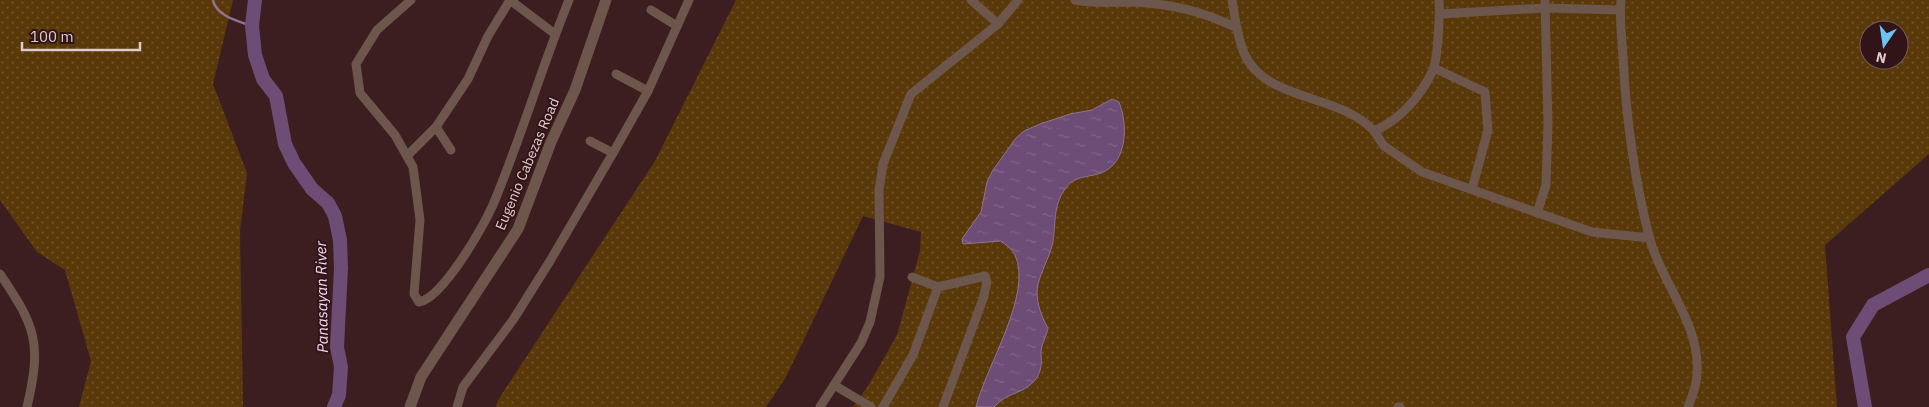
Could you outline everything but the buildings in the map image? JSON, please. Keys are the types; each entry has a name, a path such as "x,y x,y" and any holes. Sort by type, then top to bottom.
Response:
{"street":[{"path":"411,0 377,30 356,64 360,93 395,135 413,167 420,220 414,294 419,302 427,298 439,287 460,262 495,202 569,0"},
{"path":"407,156 436,127 468,79 488,36 510,0 555,34"},
{"name":"Eugenio Cabezas Road","path":"410,407 421,376 518,229 551,142 575,90 606,0"},
{"path":"457,407 466,383 512,320 550,261 648,92 689,0"},
{"path":"970,0 998,24"},
{"path":"820,407 861,343 870,322 880,277 879,190 883,164 911,94 998,24 1018,0"},
{"path":"1074,0 1095,4 1132,1 1182,7 1217,18 1237,28"},
{"path":"1232,0 1244,54 1256,72 1275,85 1318,99 1356,115 1374,131 1384,146 1422,172 1592,232 1650,238"},
{"path":"1374,131 1386,126 1407,108 1423,87 1434,68 1440,14 1439,0"},
{"path":"1621,0 1624,93 1633,161 1650,238 1659,265 1687,321 1693,341 1697,375 1688,407"},
{"path":"1440,14 1545,4 1620,10"},
{"path":"1537,213 1546,185 1548,141 1545,4"},
{"path":"651,10 677,26"},
{"path":"1434,68 1484,92 1488,130 1472,189"},
{"path":"616,74 648,92"},
{"path":"436,127 451,150"},
{"path":"590,141 613,153"},
{"path":"0,274 25,311 34,339 36,358 27,407"},
{"path":"912,277 938,287 985,276 987,282 976,319 943,407"},
{"path":"883,407 913,355 938,287"},
{"path":"834,385 871,407"}],"shaded area":[{"path":"0,0 233,0 213,84 247,173 240,231 243,407 79,407 91,361 65,270 37,252 0,200"},
{"path":"736,0 1929,0 1929,154 1825,245 1837,407 853,407 868,386 897,335 920,251 921,232 863,216 786,377 766,407 496,407 498,400 655,161"}],"water":[{"path":"1112,99 1119,102 1124,121 1124,142 1121,152 1110,168 1069,184 1058,202 1052,247 1037,292 1039,306 1048,328 1041,351 1039,374 1030,385 1008,396 994,407 976,407 1013,309 1018,289 1019,271 1014,253 1001,241 963,244 962,239 981,212 987,182 993,170 1016,138 1024,131 1070,114 1092,110"}],"waterway":[{"path":"213,0 215,6 223,14 252,26"},
{"name":"Panasayan River","path":"255,0 252,26 255,55 263,79 276,96 285,144 294,163 312,189 328,203 335,216 340,240 341,268 337,347 341,367 339,395 334,407"},
{"path":"1865,407 1853,337 1873,305 1929,275"}]}
